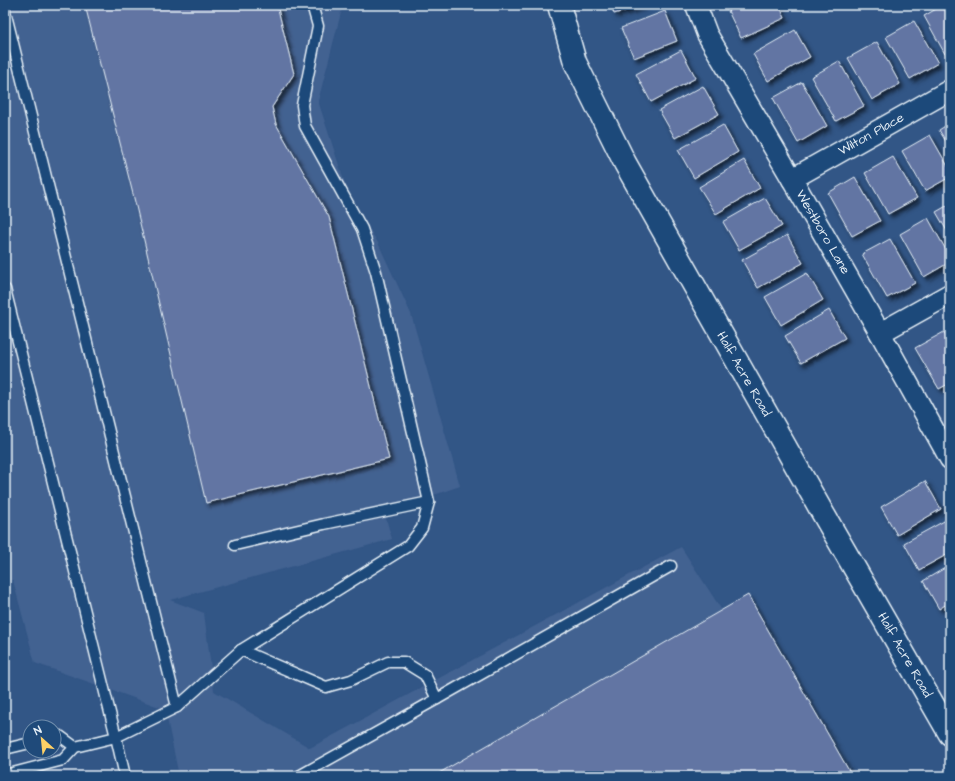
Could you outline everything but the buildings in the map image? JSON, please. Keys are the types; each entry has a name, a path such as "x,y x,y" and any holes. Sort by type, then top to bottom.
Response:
{"street":[{"name":"Half Acre Road","path":"559,5 574,62 625,163 821,510 950,734"},
{"name":"Westboro Lane","path":"696,5 707,34 792,179 950,459"},
{"name":"Wilton Place","path":"792,179 950,90"},
{"path":"880,333 950,294"}],"lane":[{"path":"5,775 63,760 75,747 116,737 177,707 241,650 408,546 422,528 429,502 376,272 362,229 306,126 302,105 318,26 312,5"},
{"path":"5,11 177,707"},
{"path":"5,289 125,776"},
{"path":"235,545 324,524 429,502"},
{"path":"299,776 671,566"},
{"path":"241,650 326,687 351,680 388,662 404,662 425,675 437,699"},
{"path":"62,737 75,747"},
{"path":"5,749 22,745"}],"shaded area":[{"path":"5,5 343,5 318,101 349,196 378,243 411,314 460,486 384,512 392,539 170,600 204,613 214,691 310,748 681,547 829,776 179,776 165,709 35,663 13,580 5,581"}]}
